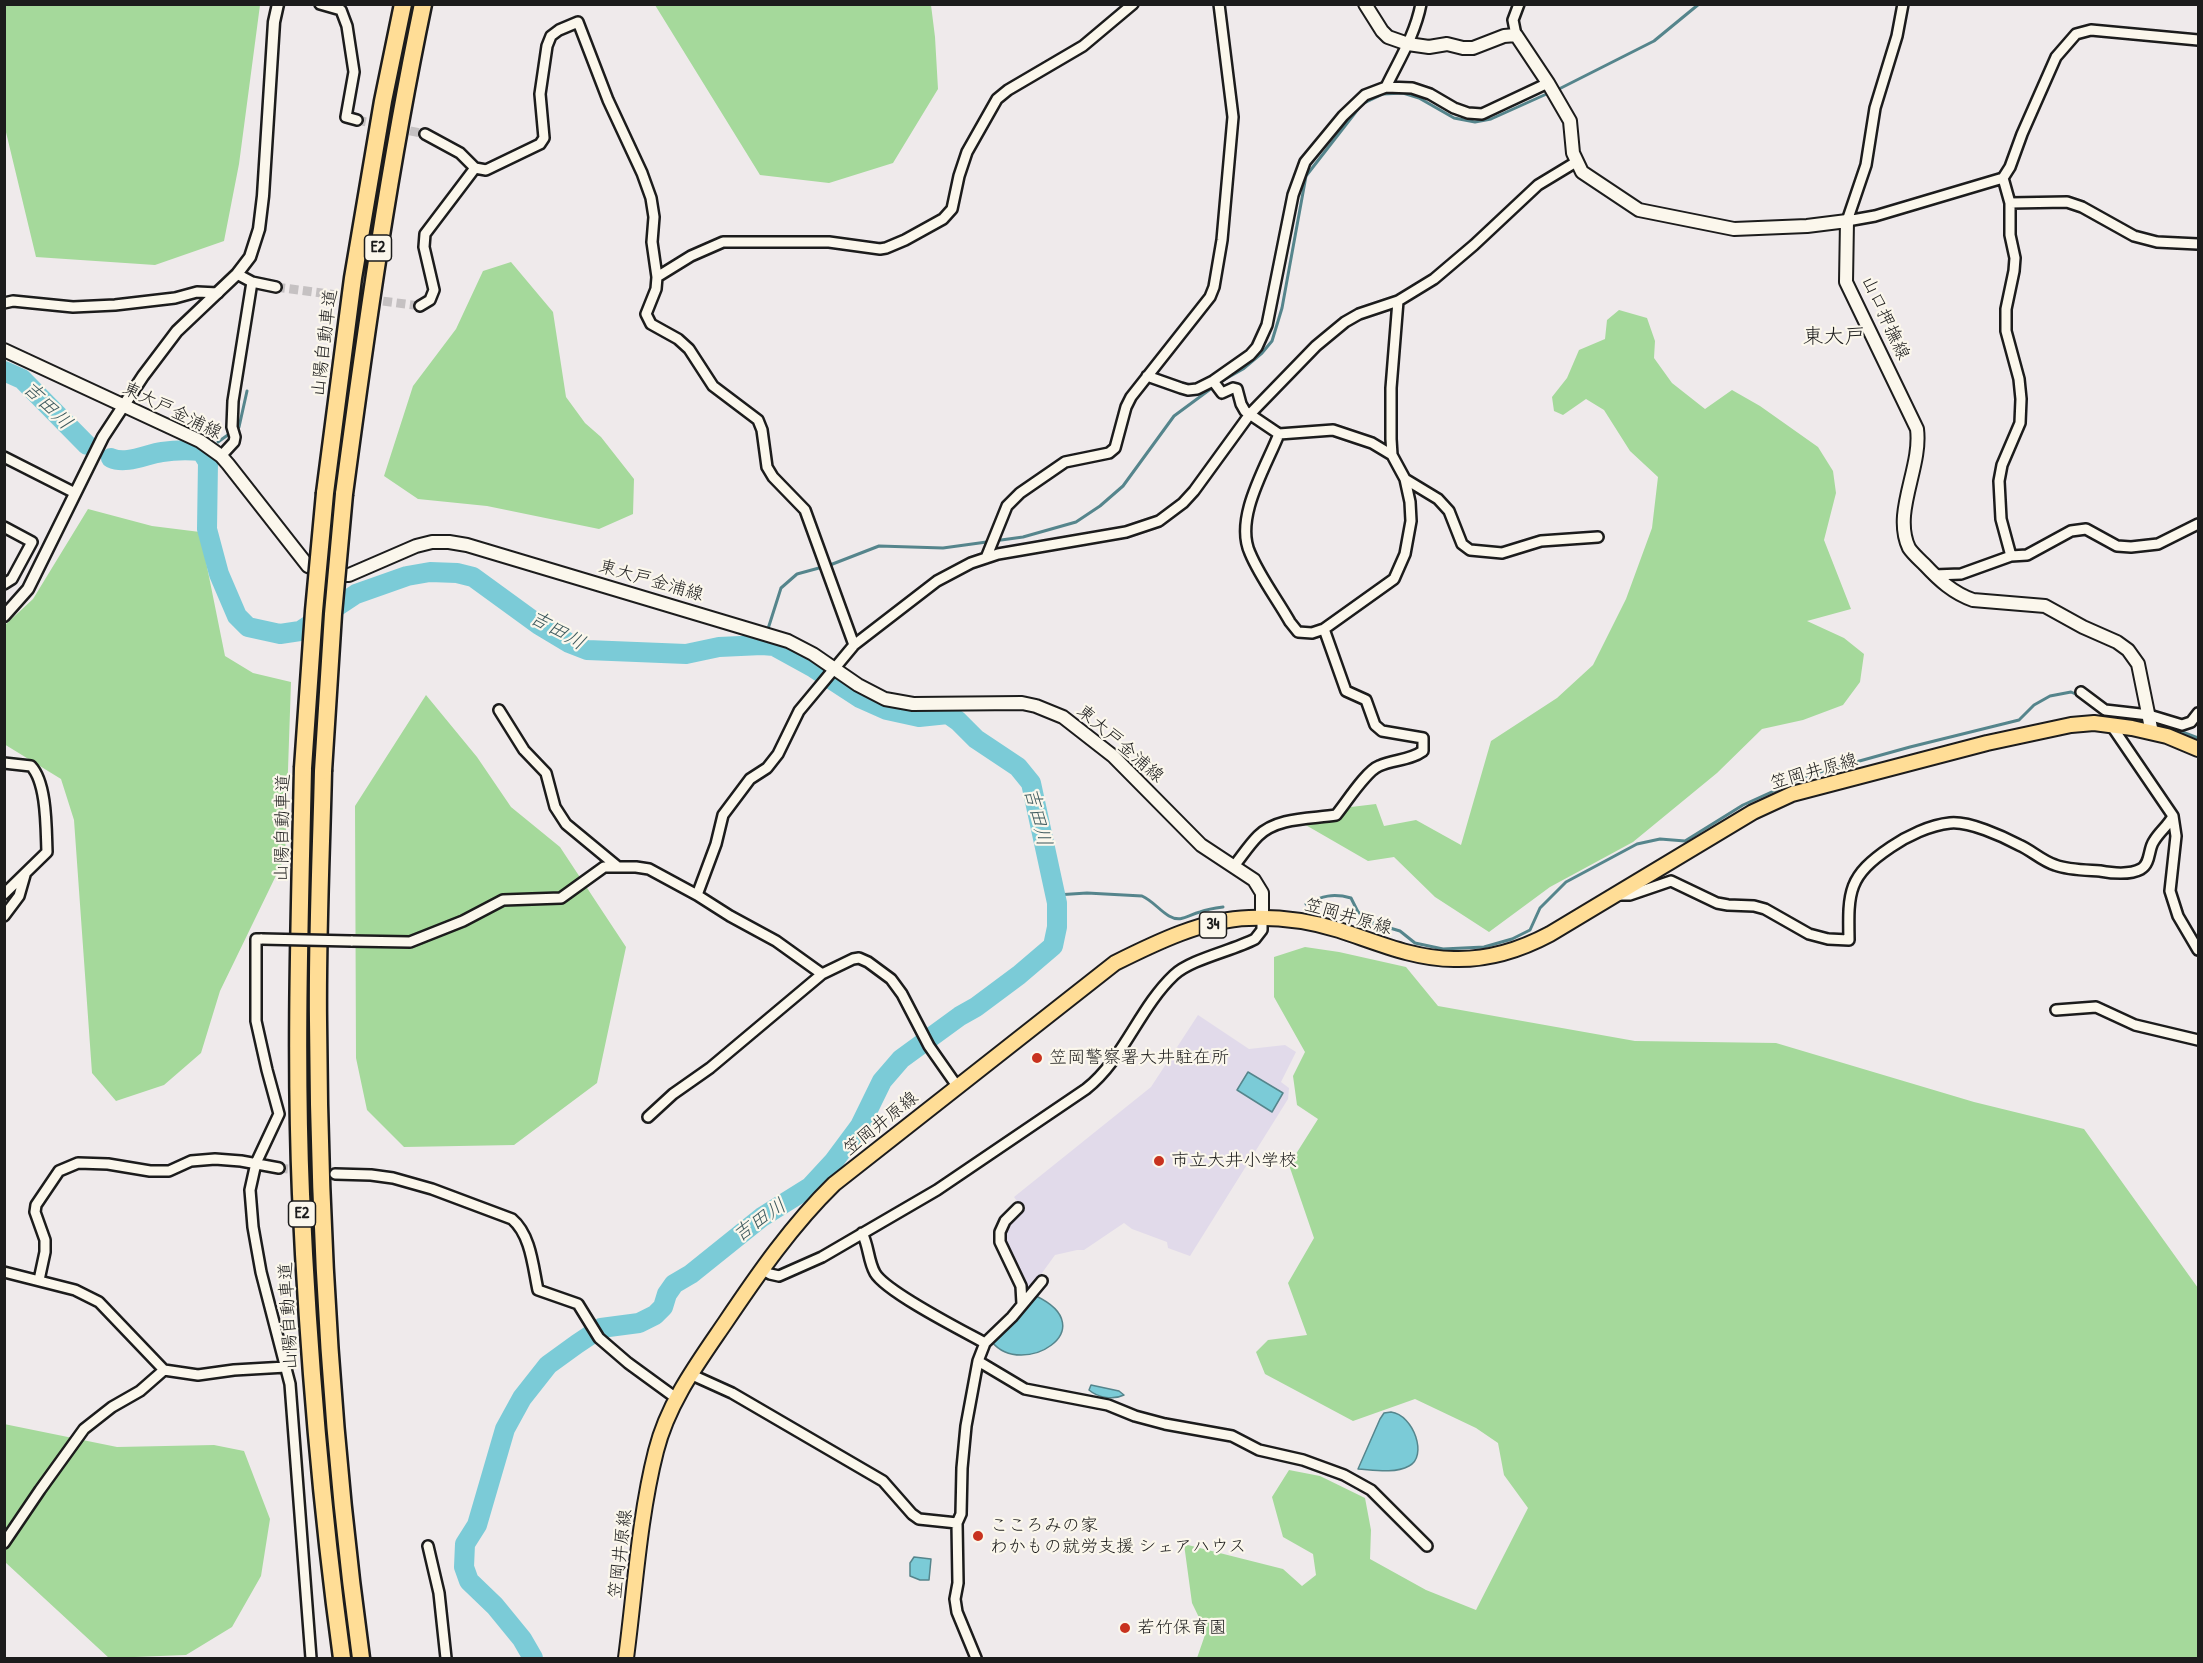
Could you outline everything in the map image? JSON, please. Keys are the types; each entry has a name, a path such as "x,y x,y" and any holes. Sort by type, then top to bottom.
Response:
{"highway":[{"name":"山陽自動車道","path":"342,1659 314,1404 301,1192 298,1019 303,768 325,493 353,278 383,101 403,4"},
{"name":"E2","path":"361,1659 334,1411 321,1193 318,1019 322,771 344,494 372,279 402,104 423,4"}],"main road":[{"path":"1365,4 1382,32 1388,37 1408,44 1429,46 1447,44 1473,48 1504,36 1516,35 1570,121 1573,153 1582,172 1638,210 1734,229 1788,228 1847,221"},
{"name":"山口押撫線","path":"1847,221 1846,282 1917,429 1919,442 1917,462 1904,512 1904,525 1910,549 1934,575 1954,591 1973,600 2045,606 2083,627 2118,642 2128,650 2138,664 2152,732"},
{"name":"東大戸金浦線","path":"4,350 200,441 221,456 308,566 330,575 349,574 416,546 432,542 467,545 773,636 799,646 833,673 871,693 898,702 1022,703 1050,710 1063,717 1113,756 1201,845 1234,866 1259,887 1262,893 1262,918"},
{"name":"笠岡井原線","path":"626,1659 647,1494 656,1449 676,1398 690,1374 762,1269 810,1208 834,1184 1115,963 1162,940 1238,919 1262,918 1315,924 1412,953 1451,959 1472,959 1503,953 1532,944 1753,812 1792,794 2022,735 2071,725 2094,723 2152,732 2199,749"}],"street":[{"path":"4,616 28,589 103,438 155,357 177,331 237,274 250,257 259,229 263,196 274,22 278,4"},
{"path":"320,4 341,10 347,26 354,72 346,117 357,120"},
{"path":"657,277 691,255 723,242 829,242 886,248 924,230 943,219 952,209 967,152 998,99 1008,90 1083,46 1133,4"},
{"path":"987,553 1007,506 1039,478 1065,462 1109,453 1115,448 1126,407 1147,376 1205,304 1214,288 1222,240 1233,117 1219,4"},
{"path":"1386,87 1408,44 1419,17 1421,4"},
{"path":"1516,35 1513,20 1519,4"},
{"path":"1903,4 1897,36 1875,108 1866,165 1847,221 1875,216 2004,178"},
{"path":"425,134 460,153 475,168 486,170 540,144 544,138 540,94 547,46 551,36 578,22 608,100 642,172 651,198 654,217 652,242 657,277 656,289 646,314 651,324 678,339 689,349 713,386 758,420 762,430 768,467 773,477 805,510 854,645"},
{"path":"2011,556 2001,519 1999,481 2002,465 2020,423 2021,399 2019,379 2006,331 2006,309 2015,258 2010,234 2010,203 2004,178 2056,57 2076,34 2091,30 2199,40"},
{"path":"1147,376 1188,390 1197,389 1215,384 1250,355 1262,339 1268,325 1293,195 1305,162 1356,102 1365,95 1386,87 1412,88 1430,94 1461,110 1482,114 1551,89"},
{"path":"697,895 716,844 723,815 750,779 767,768 778,754 799,711 854,645 937,581 987,553 1126,532 1159,521 1183,503 1194,491 1250,414 1316,346 1345,322 1398,301 1442,272 1538,185 1576,162"},
{"path":"420,306 430,300 434,290 424,247 425,234 475,168"},
{"path":"2010,203 2067,202 2082,207 2134,236 2157,242 2199,244"},
{"path":"237,274 252,282 276,287"},
{"path":"221,456 234,442 233,401 252,282"},
{"path":"4,303 13,301 73,307 116,305 175,298 197,292 218,293"},
{"path":"1279,434 1254,489 1246,538 1249,553 1298,632 1312,633 1324,629 1394,579 1400,568 1411,521 1406,479 1392,455 1390,407 1398,301"},
{"path":"1215,384 1222,393 1233,388 1237,389 1241,404 1250,414 1279,434 1333,430 1372,443 1392,455"},
{"path":"4,457 75,493"},
{"path":"1406,479 1438,499 1449,511 1462,544 1470,550 1502,553 1540,541 1598,537"},
{"path":"1934,575 1961,574 2011,556 2027,555 2071,531 2086,529 2117,546 2131,547 2158,544 2199,524"},
{"path":"4,527 32,542 12,579 4,584"},
{"path":"1234,866 1258,835 1267,829 1281,823 1336,815 1371,770 1380,765 1413,758 1423,751 1423,738 1382,731 1375,725 1366,700 1346,691 1324,629"},
{"path":"2081,693 2105,710 2149,715 2182,725 2192,722 2199,713"},
{"path":"499,710 524,750 546,773 555,807 566,824 618,867"},
{"path":"2111,725 2173,816 2176,836 2170,891 2178,916 2199,950"},
{"path":"4,763 31,766 36,771 46,809 47,852 4,894"},
{"path":"1617,895 1630,896 1671,881 1718,903 1765,909 1809,933 1828,939 1849,940 1849,907 1855,879 1878,855 1900,840 1931,828 1951,823 1967,824 2021,845 2057,866 2106,872 2130,872 2145,866 2152,842 2173,816"},
{"path":"311,1659 291,1395 261,1272 253,1227 250,1190 256,1163 279,1113 256,1021 256,939 410,942 463,921 503,900 561,898 604,867 618,867 649,869 776,941 822,974"},
{"path":"4,916 19,896 25,873"},
{"path":"762,1269 779,1276 822,1257 946,1184 1095,1082 1174,975 1185,968 1254,939 1262,930 1262,918"},
{"path":"648,1117 822,974 854,958 859,958 874,966 891,979 902,994 929,1046 957,1086"},
{"path":"2056,1010 2096,1006 2135,1025 2199,1040"},
{"path":"39,1280 45,1240 35,1212 36,1205 59,1171 78,1163 169,1171 191,1161 203,1160 241,1161 279,1168"},
{"path":"335,1174 393,1178 432,1189 512,1219 520,1226 526,1240 538,1290 578,1304 599,1338 628,1363 676,1398"},
{"path":"1018,1208 1005,1221 1000,1232 1000,1242 1021,1286 1022,1304"},
{"path":"862,1233 873,1270 883,1281 985,1343"},
{"path":"4,1272 75,1290 99,1302 164,1370 198,1375 286,1367"},
{"path":"976,1659 957,1612 955,1599 958,1583 957,1523 961,1514 966,1426 978,1360 985,1343 1012,1317 1042,1281"},
{"path":"978,1360 1024,1389 1108,1405 1135,1416 1165,1424 1232,1436 1259,1450 1304,1460 1344,1475 1371,1490 1427,1546"},
{"path":"4,1543 84,1430 112,1407 140,1391 164,1370"},
{"path":"690,1374 732,1393 883,1482 919,1519 957,1523"},
{"path":"428,1546 439,1593 446,1659"}],"shaded area":[{"path":"1198,1015 1249,1049 1285,1045 1296,1052 1281,1082 1289,1088 1288,1099 1190,1256 1168,1248 1167,1242 1132,1229 1124,1223 1084,1250 1055,1255 1029,1291 1026,1291 1004,1245 1006,1225 1023,1209 1014,1197 1151,1087"}],"green space":[{"path":"4,5 260,5 239,164 224,241 155,265 36,257 5,128"},
{"path":"655,5 931,5 938,89 893,163 829,183 760,175"},
{"path":"511,262 553,312 566,397 585,423 601,437 634,479 633,514 599,529 487,506 418,499 384,476 413,386 456,329 483,271"},
{"path":"1619,310 1647,318 1655,341 1654,358 1672,383 1705,409 1732,390 1760,406 1818,447 1833,471 1836,493 1824,540 1851,609 1807,621 1844,638 1864,654 1860,682 1843,705 1803,720 1762,729 1717,773 1633,842 1550,887 1489,932 1435,897 1394,857 1368,861 1297,820 1309,812 1376,804 1384,826 1416,820 1461,845 1491,741 1557,698 1593,665 1626,599 1652,528 1658,477 1630,451 1604,410 1586,399 1563,415 1554,411 1552,397 1567,378 1579,350 1605,339 1607,320"},
{"path":"88,509 152,526 200,532 225,656 253,673 291,682 285,857 220,991 201,1053 164,1085 116,1101 92,1073 74,820 61,779 4,744 5,625 33,599"},
{"path":"426,695 477,757 511,807 560,847 626,947 597,1083 514,1145 404,1147 367,1110 356,1058 355,806"},
{"path":"1305,947 1406,967 1438,1006 1635,1041 1776,1043 1974,1102 2084,1129 2198,1288 2198,1658 1197,1658 1206,1632 1192,1603 1184,1544 1283,1569 1302,1586 1316,1575 1313,1554 1283,1537 1272,1497 1289,1470 1320,1476 1365,1498 1371,1530 1370,1559 1426,1590 1476,1610 1528,1508 1504,1475 1498,1443 1476,1428 1415,1399 1353,1421 1265,1374 1256,1352 1268,1340 1307,1335 1288,1283 1314,1238 1289,1165 1318,1119 1297,1105 1293,1076 1305,1052 1274,997 1274,957"},
{"path":"4,1424 117,1447 214,1445 244,1451 270,1519 261,1576 232,1627 186,1655 109,1658 5,1562"}],"water":[{"path":"1248,1072 1283,1093 1272,1112 1237,1090"},
{"path":"1036,1296 1055,1309 1062,1322 1060,1335 1051,1345 1037,1352 1021,1355 1005,1352 992,1342 1006,1330"},
{"path":"1091,1385 1119,1391 1124,1395 1111,1398 1101,1396 1089,1390"},
{"path":"1391,1412 1406,1420 1412,1428 1418,1446 1415,1461 1397,1470 1358,1469 1380,1419 1384,1413"},
{"path":"914,1557 931,1559 929,1580 920,1580 910,1576 910,1563"}],"waterway":[{"path":"1557,90 1654,41 1699,4"},
{"path":"767,632 781,588 797,574 830,565 879,546 943,548 1023,537 1076,522 1100,506 1123,486 1174,416 1220,382 1243,369 1272,341 1282,308 1306,176 1362,104 1383,94 1403,93 1419,98 1454,118 1475,122 1491,119 1551,92"},
{"name":"吉田川","path":"4,371 22,379 87,445"},
{"path":"218,442 239,427 247,391"},
{"name":"吉田川","path":"111,458 123,460 167,451 201,451 208,462 207,529 219,574 237,616 248,627 280,634 300,631 356,594 407,576 430,572 457,573 473,577 539,625 569,643 587,650 686,654 719,647 774,646 814,668 860,698 887,710 919,717 948,714 976,739 1018,767 1031,783 1057,903 1057,927 1053,946 976,1007 901,1059 882,1081 860,1126 834,1161 810,1187 762,1217 691,1274 674,1284 667,1294 663,1307 655,1315 639,1323 601,1328 548,1365 522,1398 505,1429 477,1525 465,1544 464,1567 469,1581 495,1606 522,1639 533,1658"},
{"path":"1306,904 1328,896 1351,898 1358,912 1373,923 1400,931 1415,943 1443,949 1484,947 1512,939 1530,930 1540,908 1566,882 1637,844 1660,839 1685,841 1743,805 1809,775 2019,720 2034,705 2050,696 2071,692 2080,696"},
{"path":"2164,725 2198,738"},
{"path":"1056,895 1087,893 1142,896 1169,916 1177,919 1223,907"}],"tunnel":[{"path":"357,120 425,134"},
{"path":"276,287 420,306"},
{"path":"279,1168 335,1174"}],"place":[{"name":"笠岡警察署大井駐在所","path":"1037,1058"},
{"name":"市立大井小学校","path":"1159,1161"},
{"name":"こころみの家 わかもの就労支援 シェアハウス","path":"978,1536"},
{"name":"若竹保育園","path":"1125,1628"}],"district":[{"name":"東大戸","path":"1834,337"}]}
